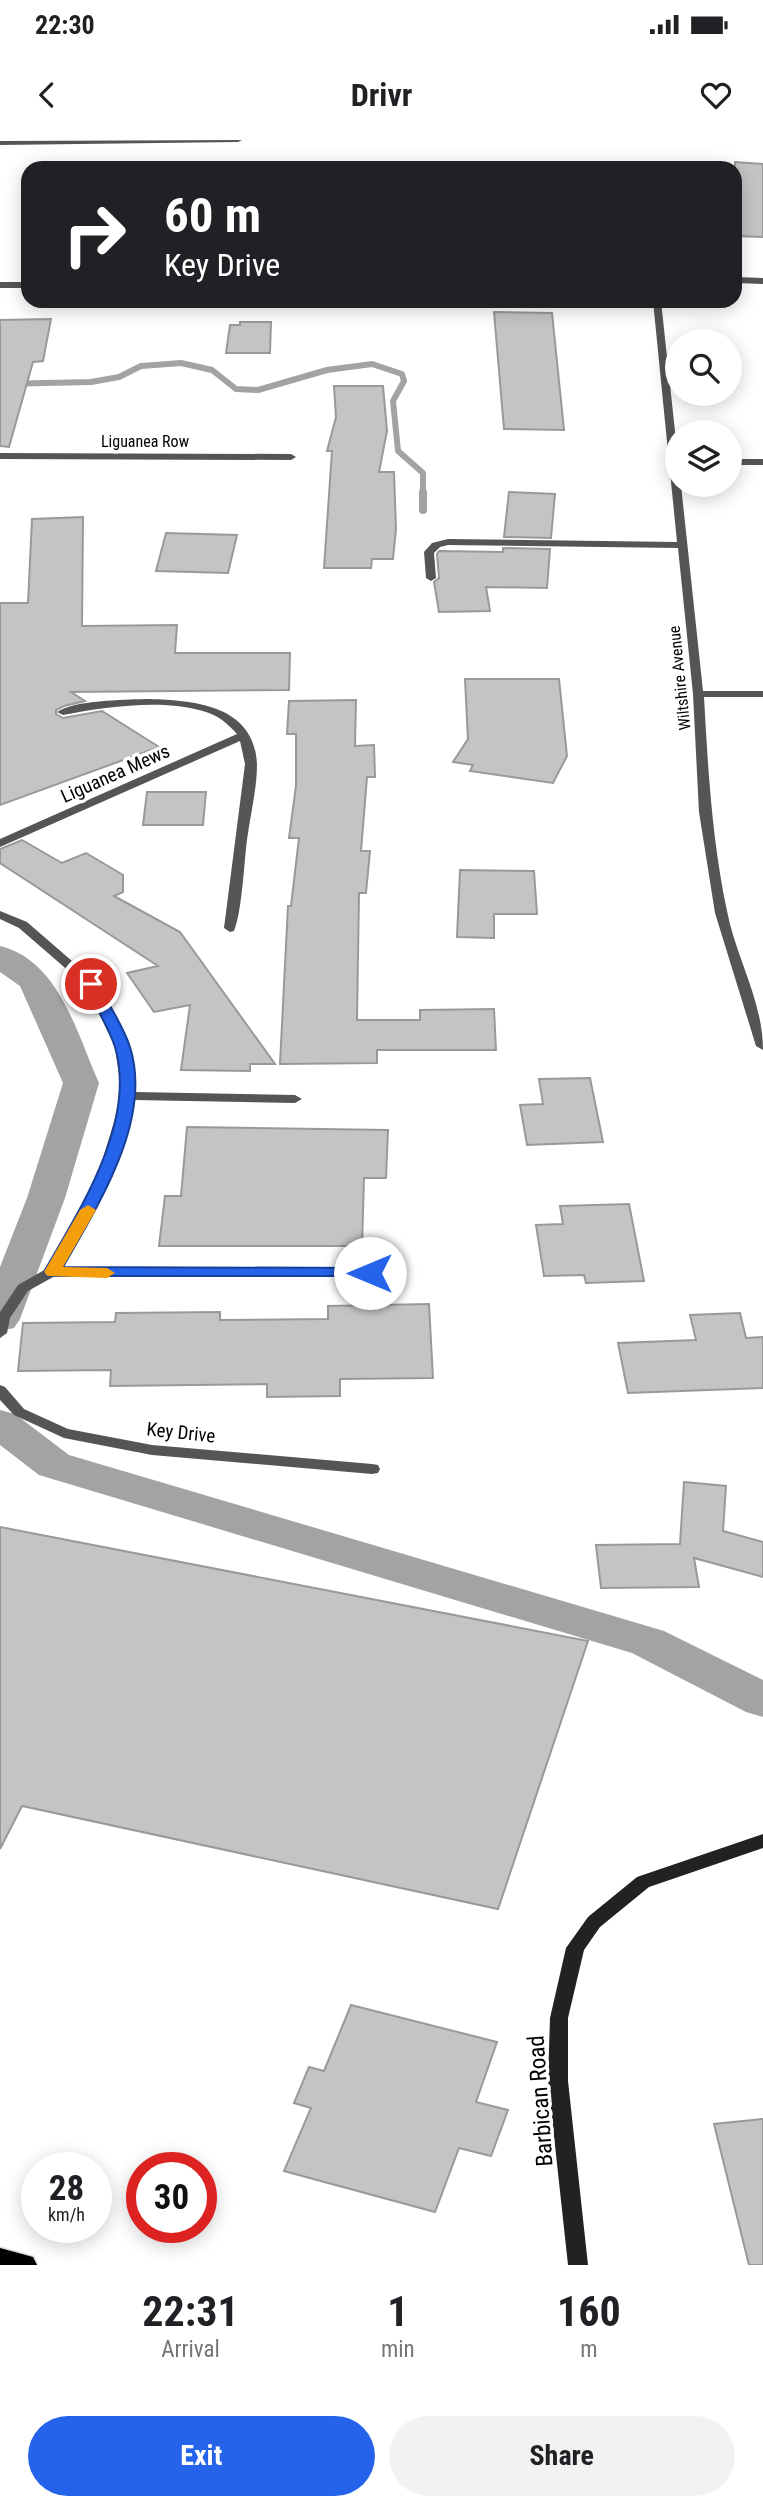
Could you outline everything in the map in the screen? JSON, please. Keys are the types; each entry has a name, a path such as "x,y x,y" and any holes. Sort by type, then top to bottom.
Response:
{"main road":[{"name":"Barbican Road","path":"578,2265 558,2081 559,2018 575,1948 594,1922 643,1882 763,1842"},
{"path":"0,2259 24,2265"}],"street":[{"path":"0,143 238,140"},
{"path":"742,281 763,281"},
{"path":"0,285 21,285"},
{"name":"Wiltshire Avenue","path":"658,308 670,420"},
{"name":"Liguanea Row","path":"0,456 290,457"},
{"path":"742,462 763,462"},
{"name":"Wiltshire Avenue","path":"677,497 680,545 698,694 705,812 721,913 757,1009 763,1046"},
{"path":"431,578 429,552 436,545 448,542 680,545"},
{"path":"698,694 763,694"},
{"path":"63,712 93,705 185,705 223,714 244,735 251,764 230,928"},
{"name":"Liguanea Mews","path":"0,843 244,735"},
{"path":"0,915 23,925 91,984 122,1047 129,1096 102,1184 52,1272"},
{"path":"129,1096 295,1099"},
{"path":"0,1333 3,1318 23,1288 52,1272 370,1273"},
{"name":"Key Drive","path":"0,1390 19,1412 64,1433 152,1450 372,1469"}],"building":[{"path":"742,162 763,164 763,237 742,236"},
{"path":"494,312 552,313 564,430 504,429"},
{"path":"51,319 43,361 33,362 9,447 0,446 0,320"},
{"path":"240,322 271,322 270,353 226,353 230,325 240,325"},
{"path":"334,386 383,386 387,431 379,472 394,472 396,529 393,559 372,559 371,568 324,568 332,451 327,451 336,417"},
{"path":"509,492 555,494 551,538 504,537"},
{"path":"83,517 82,626 177,625 175,653 290,653 289,690 71,692 85,701 64,706 56,710 56,714 63,718 102,711 159,747 0,805 0,603 28,603 32,519"},
{"path":"166,533 237,535 228,573 156,571"},
{"path":"503,548 550,549 547,588 486,587 490,611 439,612 434,582 439,578 439,551 503,552"},
{"path":"465,679 559,679 567,756 553,783 470,771 473,765 453,762 468,739"},
{"path":"356,700 355,746 374,745 375,777 367,777 361,851 370,851 366,893 359,893 357,1020 420,1020 420,1010 494,1009 496,1050 377,1050 377,1063 280,1064 288,906 291,906 299,838 289,838 296,786 296,734 287,734 289,701"},
{"path":"147,792 206,792 203,825 143,825"},
{"path":"22,840 62,863 86,853 123,875 123,892 114,896 180,932 275,1064 250,1064 250,1071 181,1070 190,1005 154,1012 127,973 158,966 0,863 0,849"},
{"path":"460,870 534,871 537,914 494,914 494,938 457,937"},
{"path":"590,1078 603,1142 527,1145 520,1105 543,1104 539,1079"},
{"path":"187,1127 388,1130 386,1178 364,1178 362,1246 159,1246 165,1196 181,1196"},
{"path":"629,1204 644,1281 586,1283 584,1275 544,1276 536,1225 563,1224 560,1206"},
{"path":"429,1304 433,1378 340,1379 340,1396 267,1397 267,1384 110,1386 111,1370 18,1371 23,1323 115,1322 116,1313 220,1312 220,1320 328,1319 328,1306"},
{"path":"740,1313 746,1338 763,1337 763,1388 628,1393 618,1343 696,1340 690,1315"},
{"path":"684,1482 726,1486 723,1531 763,1542 763,1577 694,1558 699,1587 601,1588 596,1545 680,1544"},
{"path":"0,1527 588,1641 498,1909 22,1806 0,1849"},
{"path":"351,2005 497,2042 476,2102 508,2110 491,2156 459,2148 435,2212 284,2171 311,2108 294,2103 309,2067 324,2071"},
{"path":"763,2119 763,2265 749,2265 714,2124"}],"waterway":[{"path":"0,384 91,382 119,377 141,366 181,363 212,370 236,389 258,390 327,370 372,364 402,374 404,381 393,401 398,451 423,473 423,510"},
{"path":"0,956 35,981 81,1083 46,1198 0,1319"},
{"path":"0,1424 54,1465 648,1642 763,1700"}],"slow traffic":[{"path":"88,1210 52,1272 107,1273"}],"route":[{"path":"91,984 122,1047 129,1096 102,1184 52,1272 370,1273"}]}
